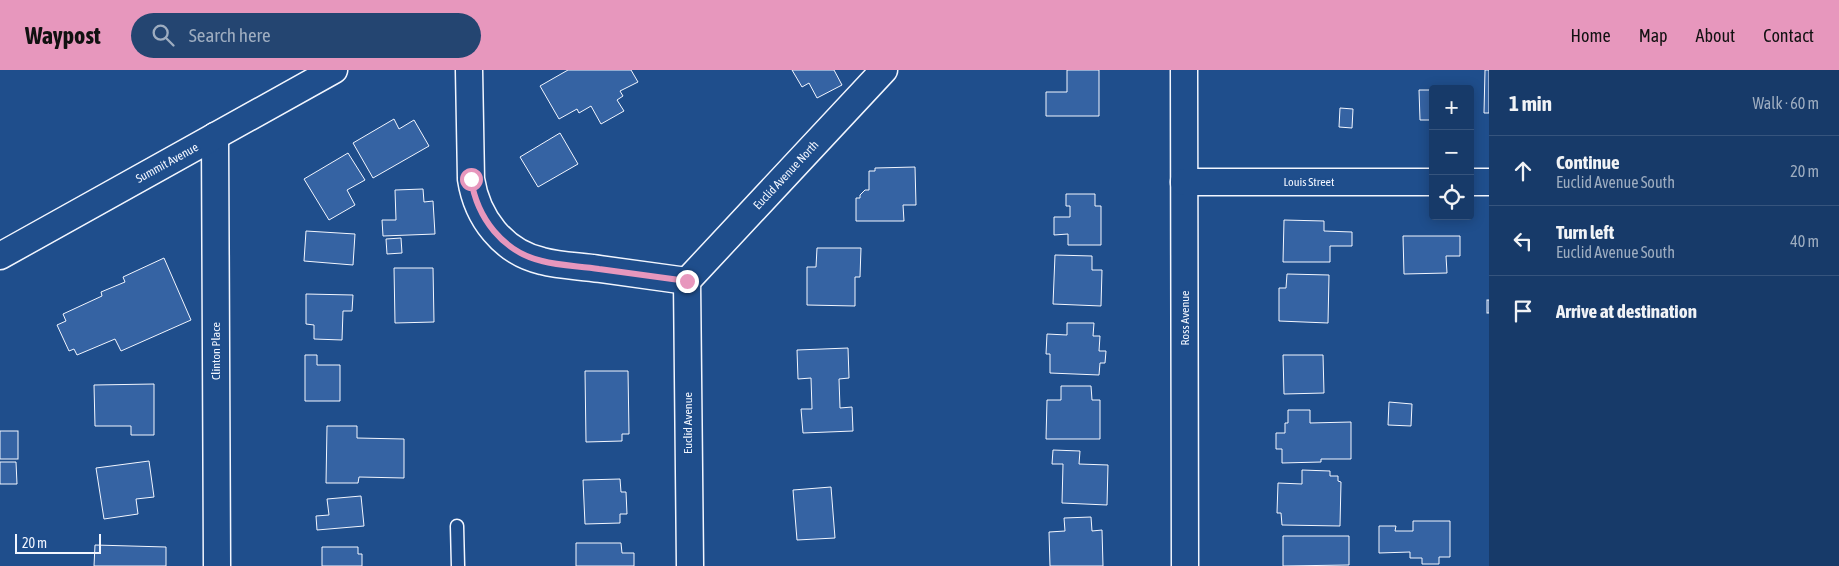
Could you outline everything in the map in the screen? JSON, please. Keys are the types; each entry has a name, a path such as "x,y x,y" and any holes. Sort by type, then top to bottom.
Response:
{"street":[{"name":"Summit Avenue","path":"0,256 334,70"},
{"path":"469,70 472,190 481,213 496,235 517,251 542,261 687,281"},
{"name":"Euclid Avenue North","path":"687,281 884,70"},
{"name":"Ross Avenue","path":"1184,70 1185,566"},
{"name":"Clinton Place","path":"215,136 216,566"},
{"name":"Louis Street","path":"1184,182 1429,182"},
{"path":"1474,182 1489,182"},
{"name":"Euclid Avenue","path":"687,281 690,566"}],"lane":[{"path":"457,526 458,566"}],"building":[{"path":"568,70 631,70 638,82 620,91 623,96 617,100 624,111 601,124 591,106 579,113 577,109 559,119 540,86"},
{"path":"792,70 834,70 842,85 817,98 809,83 802,87"},
{"path":"1067,70 1099,70 1099,116 1046,116 1046,92 1067,92"},
{"path":"1485,70 1489,70 1489,113 1484,113"},
{"path":"1419,90 1429,90 1429,120 1420,120"},
{"path":"1340,108 1353,109 1352,128 1339,127"},
{"path":"394,119 399,129 414,120 429,146 373,178 353,143"},
{"path":"560,133 578,164 538,187 520,157"},
{"path":"348,153 365,180 347,190 355,205 329,220 304,179"},
{"path":"915,167 916,205 903,205 904,221 856,221 856,198 860,198 860,195 865,190 869,190 869,171 875,171 875,168"},
{"path":"423,189 424,202 433,201 435,234 383,236 382,220 396,220 395,190"},
{"path":"1066,194 1095,194 1095,206 1101,206 1101,245 1068,245 1068,234 1054,235 1054,217 1070,217 1070,206 1066,206"},
{"path":"1284,220 1324,221 1324,231 1352,232 1352,246 1330,246 1330,262 1283,262"},
{"path":"306,231 355,234 353,265 304,261"},
{"path":"1403,236 1460,236 1460,256 1446,256 1447,273 1404,274"},
{"path":"401,238 402,253 387,254 386,239"},
{"path":"817,248 861,248 860,277 855,277 855,306 807,305 807,267 816,267"},
{"path":"1055,255 1092,256 1092,270 1102,270 1101,306 1053,304"},
{"path":"164,258 191,320 121,351 115,339 77,355 74,349 69,351 57,325 66,321 63,314 102,296 101,292 125,282 123,277"},
{"path":"394,268 433,268 434,322 395,323"},
{"path":"1287,274 1329,275 1328,323 1279,321 1279,288 1286,288"},
{"path":"306,294 353,295 352,311 343,311 342,340 314,339 314,325 306,324"},
{"path":"1487,300 1489,300 1489,313 1487,313"},
{"path":"1067,323 1094,323 1093,336 1100,336 1099,351 1106,351 1105,363 1100,363 1099,375 1050,373 1050,354 1046,354 1047,334 1067,335"},
{"path":"848,348 849,378 839,379 840,408 852,407 853,431 803,433 801,409 812,409 811,378 798,379 797,350"},
{"path":"305,355 317,355 317,365 340,365 340,401 305,401"},
{"path":"1283,355 1323,355 1324,393 1284,394"},
{"path":"585,371 628,371 629,434 622,434 622,441 586,442"},
{"path":"154,384 154,435 131,435 131,426 95,426 94,385"},
{"path":"1061,386 1091,386 1092,400 1100,400 1100,439 1046,439 1047,400 1061,400"},
{"path":"1389,402 1412,404 1411,426 1388,425"},
{"path":"1288,410 1310,410 1310,423 1351,422 1351,459 1321,459 1321,462 1282,463 1282,449 1276,449 1276,433 1285,433 1285,423 1288,423"},
{"path":"327,426 357,426 357,438 404,439 404,478 359,477 358,483 326,483"},
{"path":"0,431 18,431 18,459 0,459"},
{"path":"1053,450 1080,451 1079,464 1108,465 1107,505 1062,503 1063,464 1052,464"},
{"path":"149,461 154,497 136,499 138,514 104,519 96,468"},
{"path":"0,462 16,462 17,484 0,484"},
{"path":"1302,470 1330,471 1330,476 1338,476 1338,481 1341,482 1340,526 1282,525 1281,513 1277,513 1278,483 1302,484"},
{"path":"620,479 621,492 626,492 627,514 620,514 620,523 585,524 583,480"},
{"path":"831,487 835,538 797,540 793,490"},
{"path":"361,496 364,526 317,530 316,516 329,515 327,499"},
{"path":"1091,517 1092,531 1102,530 1103,566 1050,566 1049,532 1065,531 1064,518"},
{"path":"1413,521 1450,521 1450,557 1439,557 1439,564 1422,564 1422,558 1410,558 1410,552 1379,553 1379,526 1396,526 1395,531 1413,531"},
{"path":"1283,536 1349,536 1349,565 1283,566"},
{"path":"576,543 621,543 622,553 634,553 634,566 576,566"},
{"path":"95,545 166,547 166,566 94,566"},
{"path":"322,547 358,547 358,554 362,554 362,566 322,566"}],"route":[{"path":"471,179 472,190 481,213 496,235 517,251 542,261 687,281"}]}
